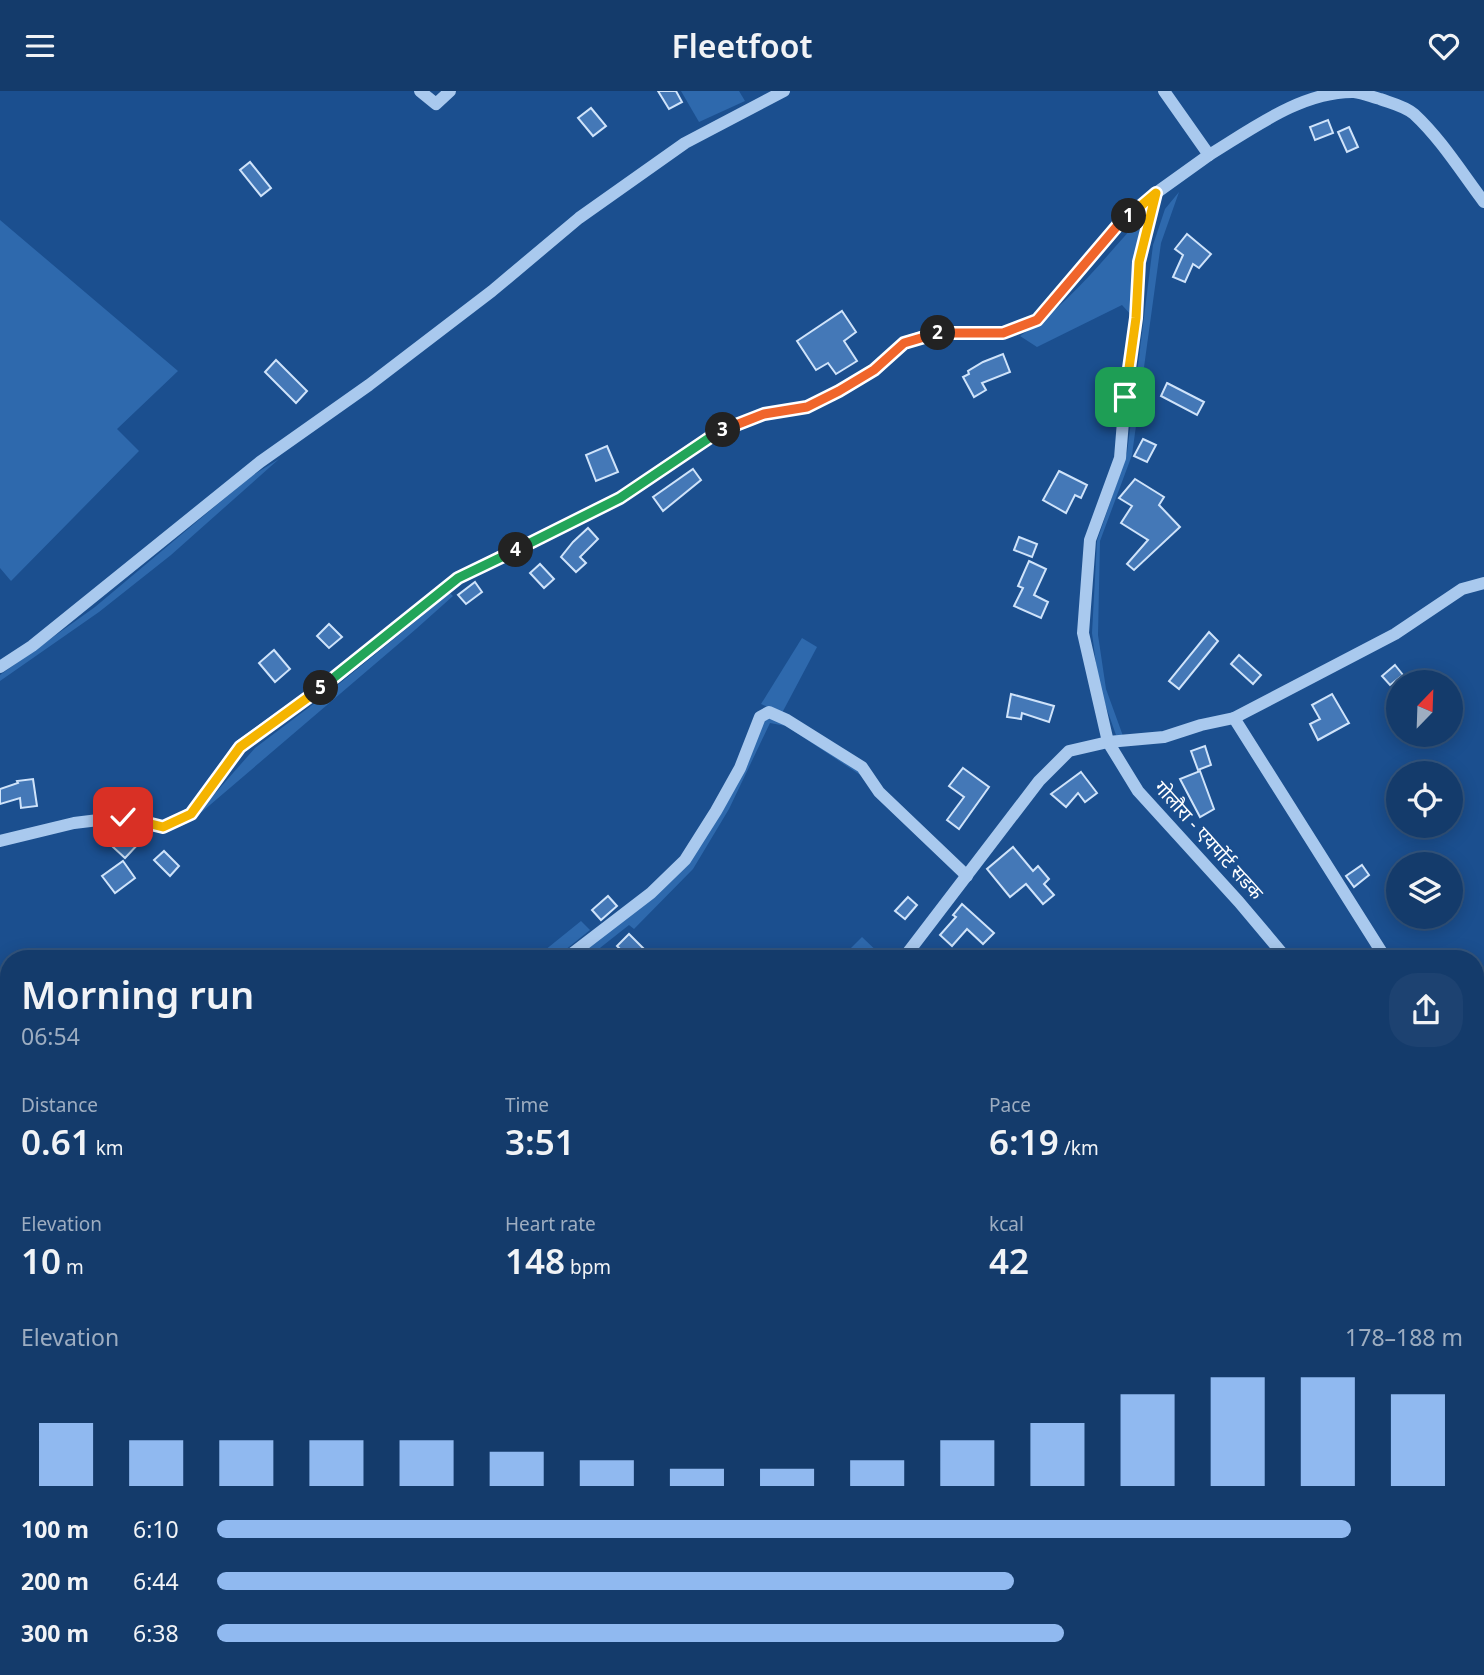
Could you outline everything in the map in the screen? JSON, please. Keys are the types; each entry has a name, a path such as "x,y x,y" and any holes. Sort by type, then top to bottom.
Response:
{"street":[{"path":"420,91 436,104 450,91"},
{"path":"0,667 32,646 260,463 369,385 492,291 579,218 685,143 784,91"},
{"path":"1164,91 1209,155"},
{"path":"0,841 74,823 123,817 163,827 191,814 240,747 335,678 458,578 620,498 715,434 764,414 807,407 839,391 874,370 904,343 934,333 1003,333 1037,320 1118,225 1156,193 1209,155 1307,99 1335,92 1357,93 1394,103 1412,112 1445,149 1484,202"},
{"name":"गोलौरा - एयर्पोर्ट सडक","path":"1156,193 1139,262 1136,318 1120,458 1090,540 1083,633 1108,743 1138,791 1240,902 1280,950"},
{"path":"910,950 1039,781 1069,751 1108,743 1164,737 1234,718 1395,634 1462,589 1484,583"},
{"path":"577,950 651,893 685,860 740,768 760,717 769,712 787,720 862,767 879,792 967,877"},
{"path":"1234,718 1380,950"}],"shaded area":[{"path":"681,91 739,91 745,101 699,122"},
{"path":"1179,192 1161,243 1132,455 1100,541 1098,635 1106,689 1123,736 1116,735 1099,687 1092,633 1097,541 1127,453 1153,245 1165,209"},
{"path":"1142,217 1134,260 1132,316 1122,305 1037,347 1020,336 1070,296"},
{"path":"0,220 178,371 117,429 139,451 11,581 0,568"},
{"path":"279,459 171,555 99,612 0,681 0,675 95,607 250,477"},
{"path":"450,593 453,596 416,629 190,822 255,748 328,693"},
{"path":"802,638 817,647 782,713 761,704"},
{"path":"772,717 858,768 865,778 786,726 770,723 729,809 693,869 634,929 629,925 597,950 583,950 688,863 763,721"},
{"path":"581,921 590,930 565,950 545,950"},
{"path":"862,937 876,950 849,950"}],"building":[{"path":"658,91 676,91 682,102 669,109"},
{"path":"591,108 606,126 593,136 578,118"},
{"path":"1328,120 1333,133 1315,140 1310,127"},
{"path":"1349,127 1358,147 1347,152 1338,132"},
{"path":"250,162 271,188 261,196 240,170"},
{"path":"1187,234 1211,254 1199,268 1193,264 1185,282 1173,277 1183,255 1175,249"},
{"path":"842,311 856,332 844,341 857,361 836,374 828,363 816,370 797,341"},
{"path":"1003,354 1010,372 982,383 986,390 974,397 963,377 983,362"},
{"path":"276,360 307,391 296,403 265,372"},
{"path":"1167,383 1204,402 1197,415 1161,396"},
{"path":"1143,439 1156,445 1147,462 1134,456"},
{"path":"607,446 618,472 596,481 586,455"},
{"path":"693,469 701,480 663,511 653,497"},
{"path":"1059,471 1087,485 1081,498 1075,495 1066,513 1043,500"},
{"path":"1135,479 1164,497 1159,505 1180,527 1134,570 1127,564 1148,540 1121,523 1132,506 1119,498"},
{"path":"588,528 598,539 580,557 586,563 576,572 561,557"},
{"path":"1019,537 1037,544 1032,557 1014,550"},
{"path":"1029,561 1046,569 1034,595 1048,602 1041,618 1014,606 1023,588 1018,586"},
{"path":"540,564 554,579 544,588 530,573"},
{"path":"475,582 482,592 466,604 458,595"},
{"path":"329,624 342,637 329,648 317,636"},
{"path":"1209,632 1218,641 1179,689 1169,681"},
{"path":"274,650 290,669 275,682 259,663"},
{"path":"1239,655 1261,675 1253,684 1231,664"},
{"path":"1011,694 1054,706 1049,722 1022,713 1021,719 1007,717"},
{"path":"1332,694 1349,723 1318,740 1310,724 1320,719 1312,705"},
{"path":"1205,746 1211,765 1198,770 1191,751"},
{"path":"963,768 989,787 959,829 947,820 964,797 949,786"},
{"path":"1200,771 1214,809 1200,817 1180,779"},
{"path":"1081,772 1097,793 1085,802 1078,793 1066,807 1051,794"},
{"path":"33,779 37,806 21,808 20,798 0,804 0,789 18,783 17,781"},
{"path":"128,831 140,842 125,858 113,847"},
{"path":"1013,847 1033,871 1038,866 1049,879 1044,884 1054,895 1043,904 1026,884 1010,897 987,869"},
{"path":"164,851 179,866 170,876 154,860"},
{"path":"123,861 135,878 115,893 102,876"},
{"path":"1362,865 1369,875 1354,887 1346,876"},
{"path":"608,896 617,906 601,920 592,910"},
{"path":"908,897 917,905 905,919 895,911"},
{"path":"962,904 994,933 983,944 967,929 952,946 940,935 956,917 953,915"},
{"path":"629,934 644,949 621,950 617,946"}],"route":[{"path":"123,817 163,827 191,814 240,747 335,678 458,578 620,498 715,434 764,414 807,407 874,370 904,343 934,333 1003,333 1037,320 1118,225 1156,193 1139,262 1136,318 1125,397"}]}
